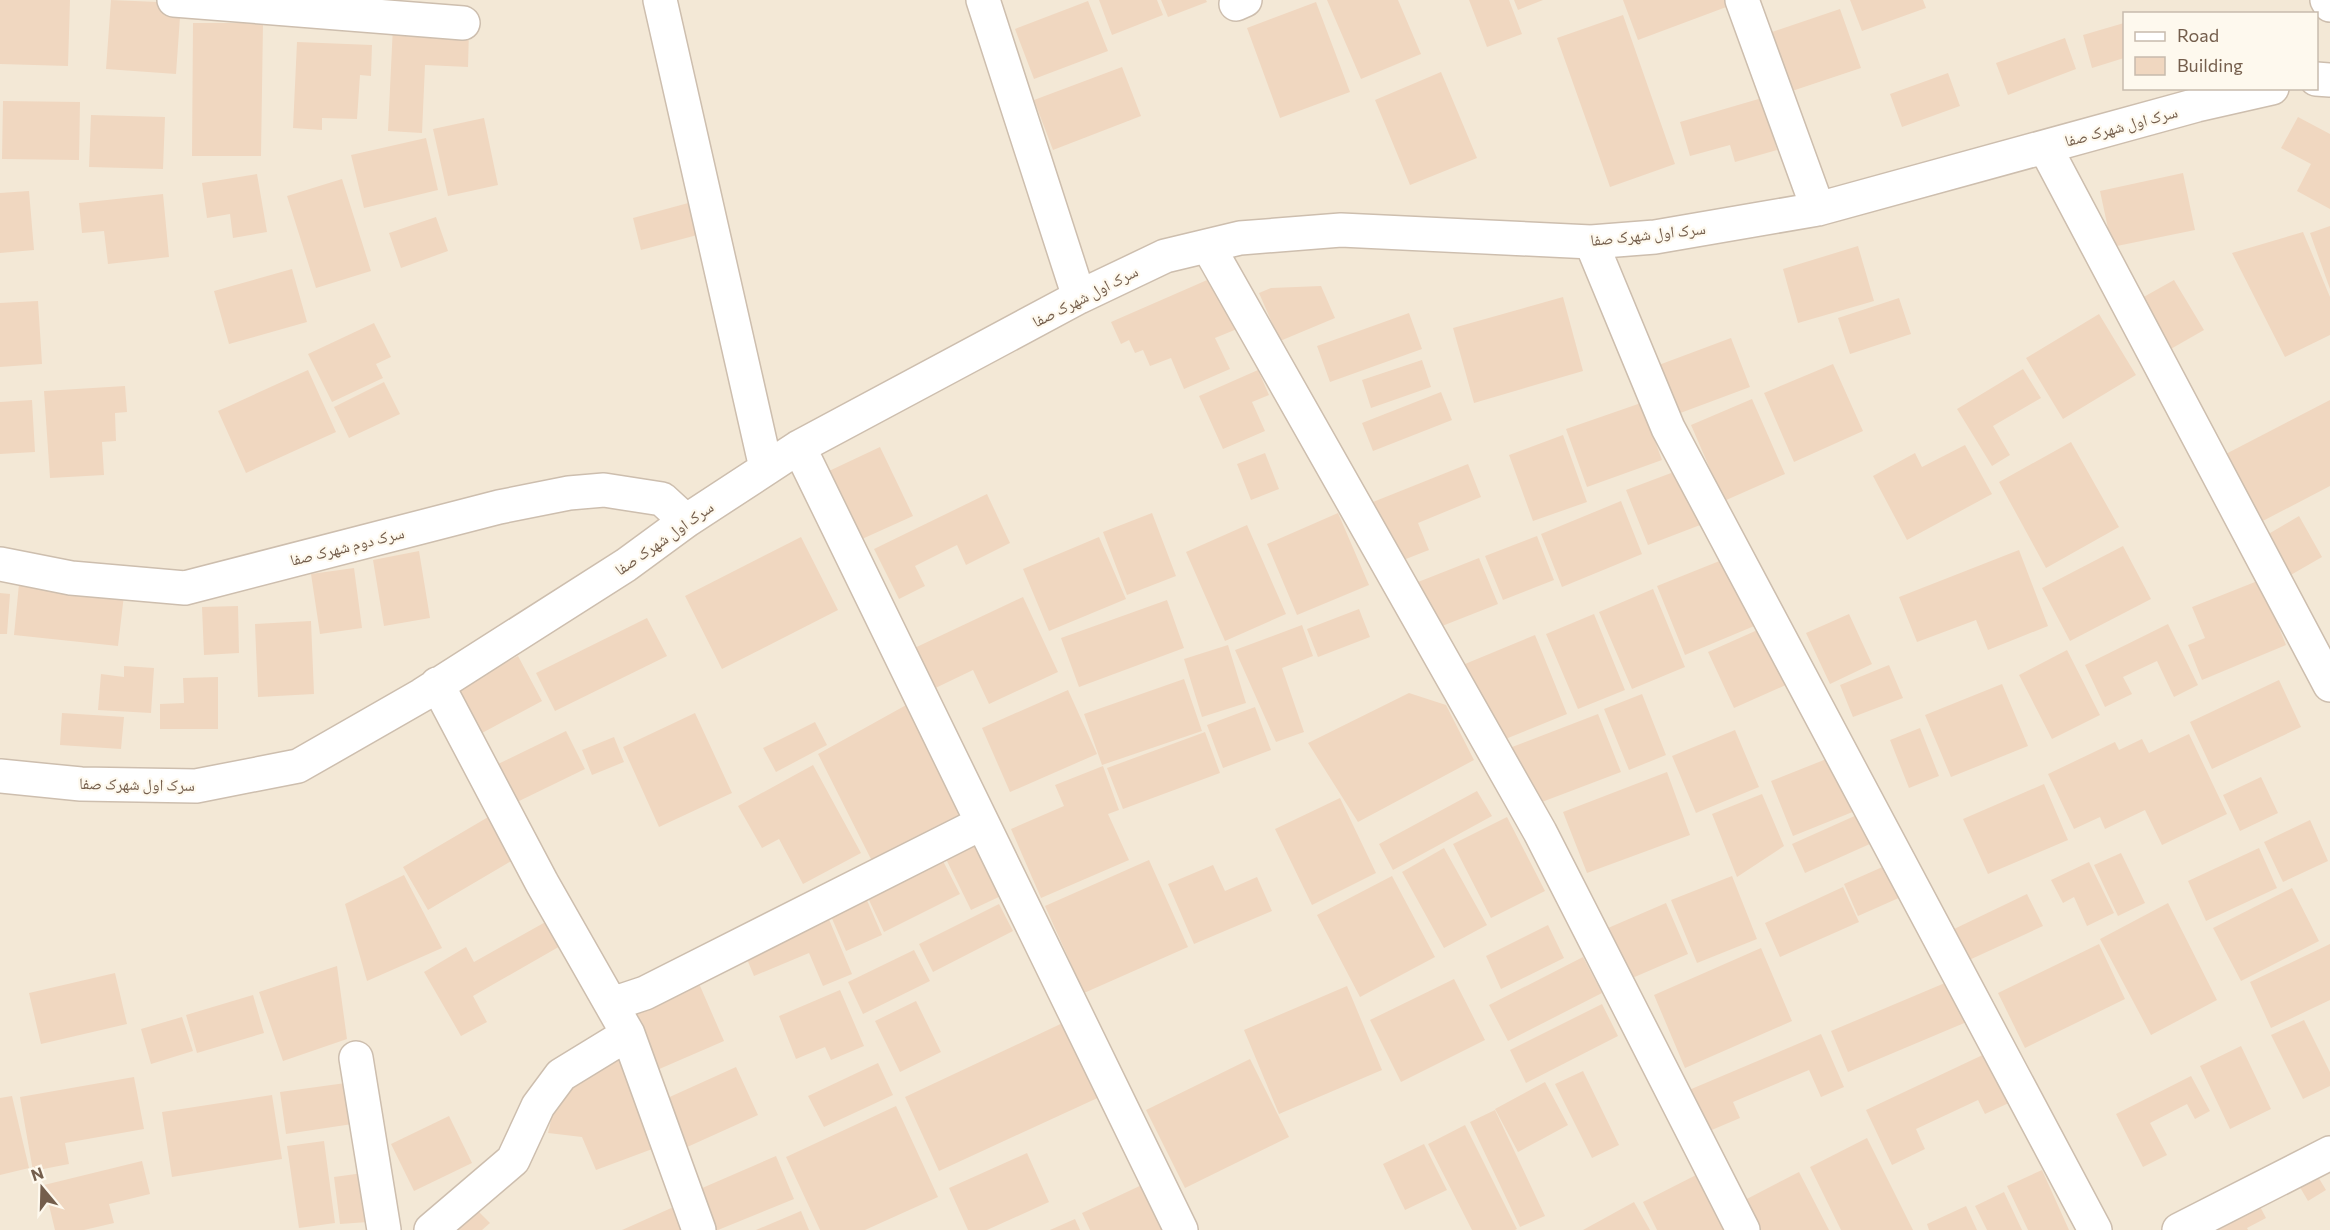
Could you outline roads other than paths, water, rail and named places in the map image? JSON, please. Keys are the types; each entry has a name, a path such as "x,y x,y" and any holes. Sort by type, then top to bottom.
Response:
{"street":[{"path":"174,0 463,23"},
{"path":"660,0 766,468"},
{"path":"983,0 1079,297"},
{"path":"1742,0 1818,209"},
{"path":"2327,0 2330,5"},
{"name":"سرک اول شهرک صفا","path":"0,776 81,784 196,786 298,766 437,684 626,565 686,521 799,447 1079,297 1165,256 1239,238 1341,230 1591,242 1655,237 1818,209 2197,105 2263,90"},
{"path":"2045,147 2330,685"},
{"path":"1591,242 1668,428 2095,1230"},
{"path":"1208,246 1540,832 1743,1230"},
{"path":"799,447 1180,1230"},
{"name":"سرک دوم شهرک صفا","path":"0,564 71,578 185,588 500,507 604,490 662,499 686,521"},
{"path":"437,684 542,884 628,1034 699,1230"},
{"path":"612,1004 645,993 982,824"},
{"path":"431,1230 513,1160 538,1106 561,1075 628,1034"},
{"path":"356,1058 384,1230"},
{"path":"2179,1230 2330,1153"}]}
